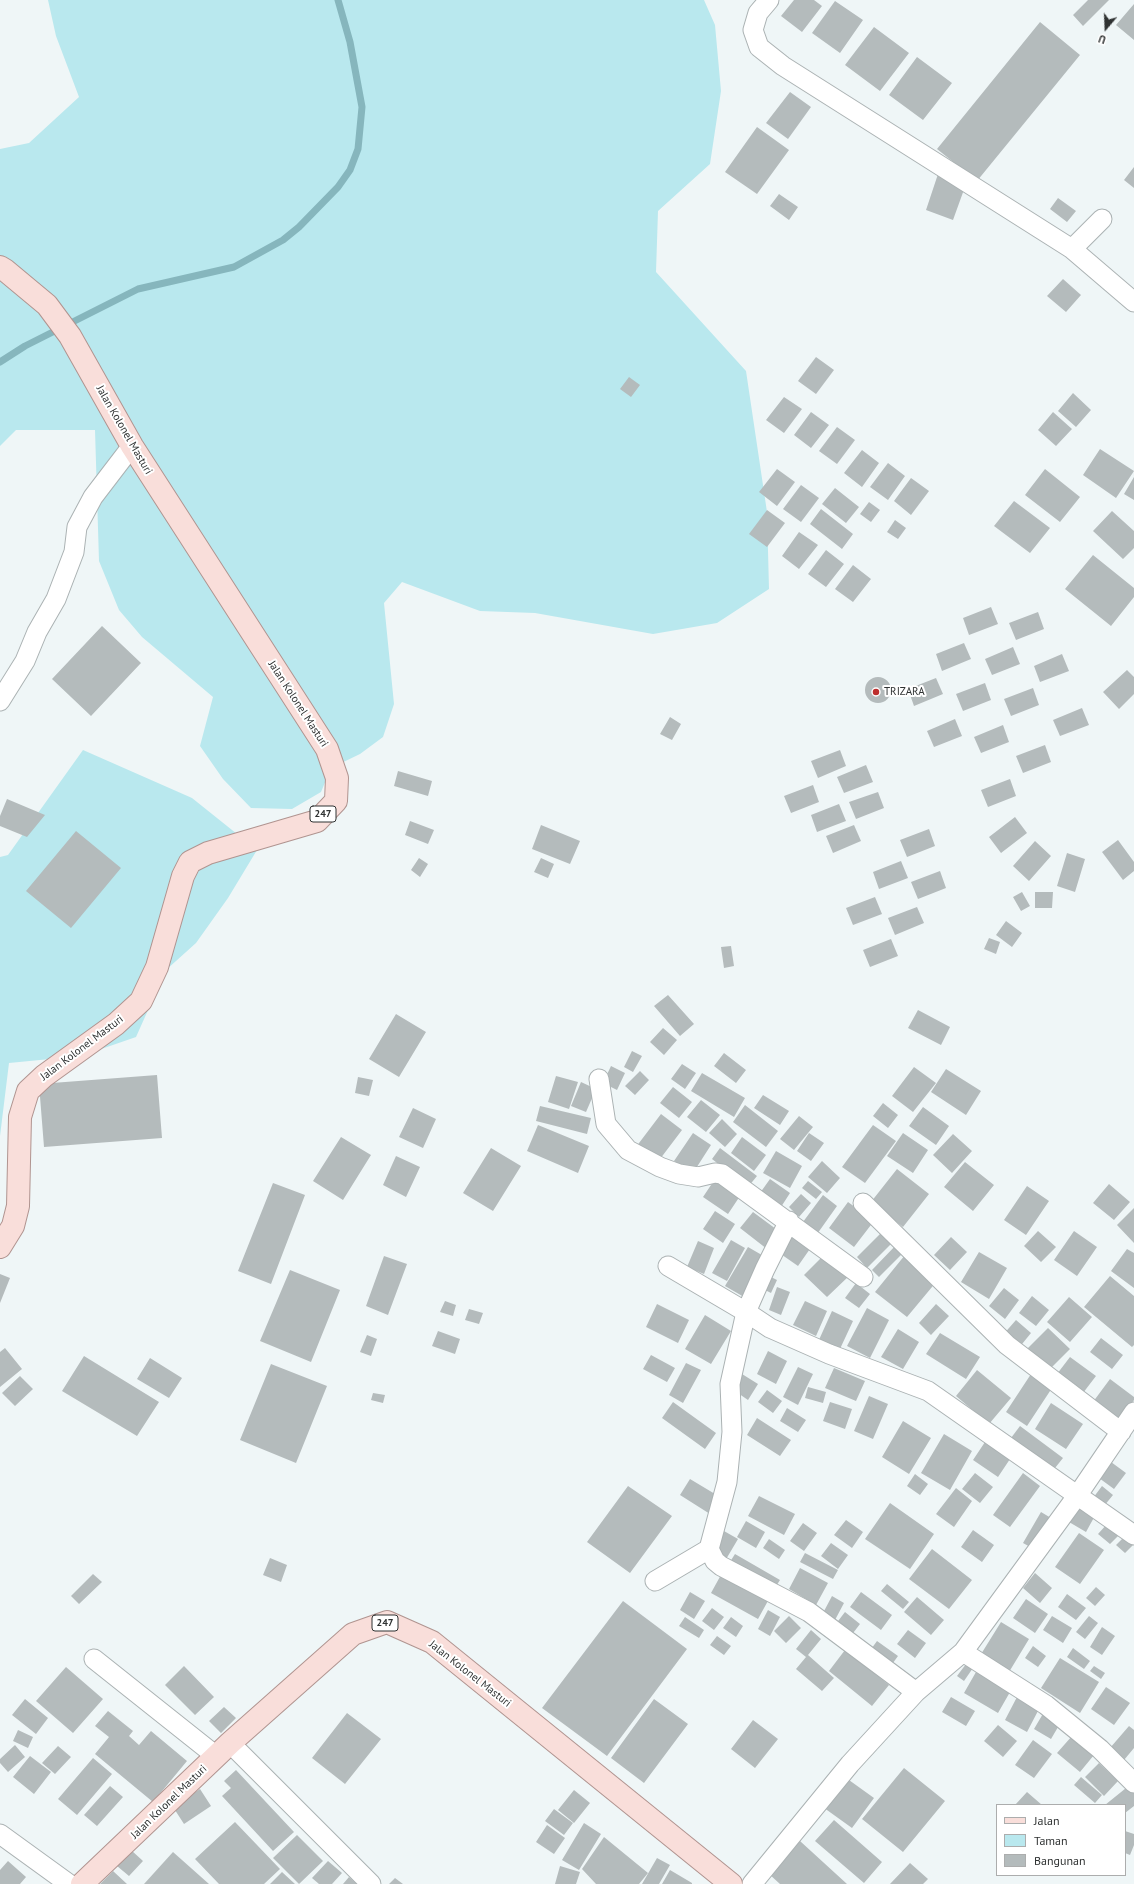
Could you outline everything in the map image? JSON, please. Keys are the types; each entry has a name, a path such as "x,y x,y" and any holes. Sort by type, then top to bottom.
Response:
{"main road":[{"name":"Jalan Kolonel Masturi","path":"0,1248 13,1226 18,1206 20,1117 28,1091 44,1076 116,1024 141,1001 157,968 183,876 190,862 208,853 317,821 336,801 337,778 327,749 132,446 70,336 47,305 3,268"},
{"name":"Jalan Kolonel Masturi","path":"82,1884 223,1750 353,1634 387,1622 432,1642 731,1884"}],"street":[{"path":"770,0 758,13 753,30 759,47 783,66 1072,249 1134,302"},
{"path":"1072,249 1102,219"},
{"path":"0,701 25,662 38,632 56,599 74,552 77,527 93,497 132,446"},
{"path":"599,1079 606,1124 628,1150 660,1167 680,1174 698,1176 715,1173 722,1174 789,1221 863,1277"},
{"path":"863,1203 1007,1345 1120,1432"},
{"path":"789,1221 746,1312 730,1384 732,1432 728,1482 709,1549 715,1562 809,1612 916,1692"},
{"path":"668,1266 746,1312 770,1328 928,1391 1077,1496 1134,1534"},
{"path":"752,1884 850,1764 916,1692 963,1652 1077,1496 1134,1412"},
{"path":"655,1581 709,1549"},
{"path":"963,1652 1046,1705 1100,1749 1134,1783"},
{"path":"94,1660 223,1750 371,1884"},
{"path":"0,1834 69,1884"}],"green space":[{"path":"48,0 704,0 715,25 721,91 710,164 658,211 656,272 746,371 767,512 769,589 717,623 653,634 535,613 480,611 402,582 384,603 394,704 383,737 360,754 331,768 321,792 292,809 251,808 223,779 200,746 213,697 142,637 119,610 99,561 95,430 16,430 0,446 0,149 29,143 79,97 56,36"},
{"path":"83,750 192,798 257,850 228,898 196,943 166,970 136,1037 81,1056 9,1063 0,1136 0,857 8,855"}],"building":[{"path":"794,0 814,0 822,6 802,32 781,16"},
{"path":"1088,0 1109,0 1083,26 1073,15"},
{"path":"835,1 863,20 840,53 812,33"},
{"path":"1134,4 1134,40 1116,25"},
{"path":"1040,22 1080,55 977,181 937,149"},
{"path":"874,27 909,53 880,91 845,65"},
{"path":"917,57 952,83 923,120 889,95"},
{"path":"790,92 811,107 788,139 766,123"},
{"path":"757,127 789,150 757,194 725,172"},
{"path":"1134,167 1134,188 1124,180"},
{"path":"938,174 966,184 953,220 926,210"},
{"path":"779,194 798,207 789,220 770,206"},
{"path":"1058,198 1076,211 1067,222 1050,209"},
{"path":"1063,279 1081,295 1066,312 1047,296"},
{"path":"816,357 834,370 816,394 798,381"},
{"path":"629,377 640,385 631,397 620,389"},
{"path":"1073,393 1091,410 1076,427 1058,411"},
{"path":"784,397 802,409 784,433 766,420"},
{"path":"811,412 829,425 811,448 794,435"},
{"path":"1053,412 1072,429 1056,446 1038,430"},
{"path":"837,427 855,440 837,464 819,451"},
{"path":"1100,449 1134,471 1116,498 1083,475"},
{"path":"862,450 879,463 862,487 844,473"},
{"path":"888,463 905,476 888,500 870,487"},
{"path":"777,469 795,482 777,506 759,492"},
{"path":"1045,469 1080,497 1060,522 1025,495"},
{"path":"1134,477 1134,500 1124,494"},
{"path":"911,478 929,491 911,515 894,501"},
{"path":"801,485 819,498 801,522 783,509"},
{"path":"835,488 859,507 846,523 822,504"},
{"path":"1014,501 1050,528 1030,553 994,526"},
{"path":"869,502 880,510 871,522 860,514"},
{"path":"821,509 853,534 842,549 810,524"},
{"path":"767,510 785,523 767,547 749,534"},
{"path":"1112,511 1134,531 1134,548 1123,559 1093,531"},
{"path":"895,520 906,528 898,539 887,532"},
{"path":"799,532 818,545 799,569 782,556"},
{"path":"826,550 844,564 826,587 808,574"},
{"path":"1093,555 1134,588 1134,597 1111,626 1065,589"},
{"path":"853,565 871,579 853,602 835,589"},
{"path":"991,607 998,624 969,635 963,618"},
{"path":"1038,612 1044,629 1016,640 1009,623"},
{"path":"102,626 141,663 91,716 52,679"},
{"path":"964,643 971,659 942,671 936,654"},
{"path":"1013,647 1020,664 992,675 985,659"},
{"path":"1062,654 1069,671 1040,682 1034,666"},
{"path":"1127,670 1134,677 1134,694 1119,709 1103,692"},
{"name":"TRIZARA","path":"878,677 887,681 891,690 887,699 878,703 869,699 865,690 869,681"},
{"path":"936,678 943,694 914,706 908,689"},
{"path":"985,683 991,700 963,711 956,694"},
{"path":"1033,688 1039,705 1011,716 1004,699"},
{"path":"1082,708 1089,725 1060,736 1053,720"},
{"path":"670,717 681,724 672,740 660,734"},
{"path":"955,719 962,736 934,747 927,731"},
{"path":"1003,725 1009,742 981,753 974,737"},
{"path":"1045,745 1051,762 1023,773 1016,756"},
{"path":"840,750 846,766 818,778 811,761"},
{"path":"866,765 873,782 844,793 837,777"},
{"path":"398,771 432,781 428,796 394,786"},
{"path":"1010,779 1016,796 988,807 981,790"},
{"path":"813,785 819,802 791,813 784,796"},
{"path":"878,792 884,808 856,819 849,802"},
{"path":"7,799 45,815 27,837 0,826 0,816"},
{"path":"839,804 846,821 817,832 811,815"},
{"path":"1015,817 1027,833 1001,853 989,837"},
{"path":"410,821 434,830 428,844 405,835"},
{"path":"541,825 580,841 570,864 532,849"},
{"path":"854,825 861,841 833,853 826,836"},
{"path":"929,829 935,846 907,857 900,840"},
{"path":"76,831 121,868 71,928 26,891"},
{"path":"1118,840 1134,862 1134,871 1123,880 1102,852"},
{"path":"1035,841 1051,856 1029,881 1013,866"},
{"path":"1067,853 1085,859 1075,892 1057,886"},
{"path":"419,858 428,864 420,877 411,870"},
{"path":"541,858 554,864 548,878 534,872"},
{"path":"901,861 908,878 879,889 873,872"},
{"path":"940,871 946,888 918,899 911,882"},
{"path":"1022,892 1030,906 1021,911 1013,897"},
{"path":"1035,892 1053,892 1052,908 1035,908"},
{"path":"875,897 882,914 853,925 846,908"},
{"path":"917,907 924,923 895,935 888,918"},
{"path":"1006,921 1022,933 1012,947 996,935"},
{"path":"989,938 1000,942 996,954 984,949"},
{"path":"891,939 898,956 870,967 863,950"},
{"path":"731,946 734,966 724,968 721,947"},
{"path":"668,995 694,1024 680,1036 654,1006"},
{"path":"918,1010 950,1027 941,1045 908,1028"},
{"path":"396,1014 426,1032 399,1077 369,1059"},
{"path":"663,1028 677,1040 664,1055 650,1042"},
{"path":"632,1051 642,1056 633,1072 624,1067"},
{"path":"724,1053 746,1070 736,1083 714,1066"},
{"path":"682,1064 696,1073 685,1089 671,1079"},
{"path":"611,1066 625,1073 617,1090 603,1083"},
{"path":"914,1067 936,1083 913,1112 892,1096"},
{"path":"946,1069 981,1091 966,1115 931,1092"},
{"path":"640,1071 649,1080 635,1095 625,1086"},
{"path":"702,1073 745,1098 734,1117 691,1091"},
{"path":"157,1075 162,1138 44,1147 39,1084"},
{"path":"556,1076 578,1082 569,1109 548,1102"},
{"path":"358,1077 373,1080 369,1096 355,1093"},
{"path":"581,1082 596,1089 586,1112 571,1106"},
{"path":"673,1087 692,1102 679,1118 660,1103"},
{"path":"763,1095 789,1111 780,1125 754,1108"},
{"path":"701,1100 720,1115 706,1132 687,1117"},
{"path":"883,1103 898,1115 888,1128 873,1116"},
{"path":"745,1105 778,1131 766,1147 733,1122"},
{"path":"540,1106 591,1118 587,1134 536,1121"},
{"path":"923,1107 949,1126 936,1145 909,1126"},
{"path":"413,1108 436,1119 423,1148 399,1137"},
{"path":"661,1114 682,1130 657,1163 636,1147"},
{"path":"799,1116 813,1127 794,1150 780,1139"},
{"path":"722,1119 737,1134 725,1147 709,1133"},
{"path":"538,1125 589,1146 578,1173 527,1151"},
{"path":"873,1125 896,1141 865,1183 842,1167"},
{"path":"693,1133 711,1145 693,1173 674,1161"},
{"path":"809,1133 824,1143 811,1161 797,1151"},
{"path":"903,1133 928,1150 913,1173 887,1156"},
{"path":"953,1134 972,1151 952,1173 933,1155"},
{"path":"341,1137 371,1155 343,1200 313,1181"},
{"path":"742,1137 766,1155 754,1171 731,1153"},
{"path":"491,1148 521,1166 493,1211 463,1193"},
{"path":"720,1148 757,1176 748,1187 712,1159"},
{"path":"776,1151 802,1166 790,1188 763,1173"},
{"path":"396,1156 420,1167 406,1197 383,1185"},
{"path":"822,1161 840,1178 827,1193 808,1177"},
{"path":"965,1162 994,1185 973,1211 944,1187"},
{"path":"897,1169 929,1194 903,1227 871,1202"},
{"path":"717,1176 742,1193 728,1214 703,1197"},
{"path":"770,1179 790,1193 781,1207 760,1193"},
{"path":"808,1181 822,1192 816,1199 802,1188"},
{"path":"273,1183 305,1195 271,1284 238,1271"},
{"path":"1109,1184 1130,1202 1114,1220 1093,1203"},
{"path":"1027,1186 1049,1201 1026,1235 1004,1220"},
{"path":"801,1194 811,1203 799,1217 789,1207"},
{"path":"823,1195 837,1206 815,1237 800,1226"},
{"path":"848,1202 874,1221 854,1247 829,1228"},
{"path":"1134,1208 1134,1243 1117,1225"},
{"path":"715,1211 735,1224 723,1243 703,1229"},
{"path":"753,1212 780,1232 767,1249 740,1228"},
{"path":"789,1230 812,1246 798,1266 775,1250"},
{"path":"1038,1231 1056,1247 1041,1262 1024,1246"},
{"path":"1074,1231 1097,1247 1077,1276 1054,1260"},
{"path":"881,1233 892,1243 867,1268 857,1257"},
{"path":"951,1237 967,1252 950,1270 934,1255"},
{"path":"731,1240 745,1248 727,1281 712,1273"},
{"path":"698,1241 714,1248 704,1274 687,1267"},
{"path":"898,1243 906,1250 879,1277 872,1270"},
{"path":"748,1247 767,1258 744,1297 725,1286"},
{"path":"1127,1249 1134,1253 1134,1288 1111,1271"},
{"path":"979,1252 1007,1268 989,1299 961,1282"},
{"path":"826,1253 849,1276 827,1297 804,1275"},
{"path":"905,1255 937,1281 907,1317 875,1292"},
{"path":"384,1256 407,1264 388,1315 366,1306"},
{"path":"290,1270 340,1290 311,1362 260,1341"},
{"path":"0,1274 10,1278 0,1303"},
{"path":"769,1276 777,1280 771,1293 763,1289"},
{"path":"1110,1276 1134,1296 1134,1345 1132,1347 1084,1307"},
{"path":"856,1283 870,1294 859,1308 845,1298"},
{"path":"777,1287 790,1292 781,1315 769,1310"},
{"path":"1004,1288 1019,1300 1005,1319 989,1306"},
{"path":"1032,1296 1049,1310 1036,1326 1019,1313"},
{"path":"1069,1297 1092,1317 1070,1342 1047,1322"},
{"path":"445,1301 456,1305 453,1316 440,1312"},
{"path":"805,1301 827,1311 816,1336 793,1325"},
{"path":"657,1304 689,1320 678,1343 646,1327"},
{"path":"936,1304 949,1316 931,1335 919,1323"},
{"path":"867,1308 889,1320 870,1358 847,1346"},
{"path":"469,1309 483,1313 479,1324 465,1320"},
{"path":"832,1311 853,1321 839,1351 818,1342"},
{"path":"705,1315 731,1331 711,1364 685,1349"},
{"path":"1016,1320 1031,1333 1018,1349 1002,1336"},
{"path":"1048,1328 1070,1349 1047,1372 1025,1351"},
{"path":"898,1329 919,1342 903,1369 881,1357"},
{"path":"438,1331 460,1339 455,1354 432,1346"},
{"path":"940,1333 980,1357 966,1379 926,1354"},
{"path":"367,1335 377,1339 371,1356 360,1352"},
{"path":"1101,1338 1123,1355 1112,1369 1090,1352"},
{"path":"5,1348 22,1369 0,1387 0,1352"},
{"path":"768,1351 787,1361 776,1384 757,1374"},
{"path":"651,1355 675,1368 667,1382 643,1369"},
{"path":"84,1356 159,1402 137,1436 62,1391"},
{"path":"1070,1357 1096,1376 1083,1393 1057,1374"},
{"path":"150,1358 182,1378 169,1398 137,1379"},
{"path":"686,1363 701,1370 683,1403 669,1395"},
{"path":"271,1364 327,1386 296,1463 240,1440"},
{"path":"798,1367 813,1374 798,1405 783,1397"},
{"path":"834,1368 865,1381 856,1401 825,1388"},
{"path":"977,1370 1011,1398 989,1424 956,1396"},
{"path":"742,1374 758,1384 748,1400 732,1389"},
{"path":"1031,1374 1052,1388 1027,1426 1006,1412"},
{"path":"20,1376 33,1389 15,1406 2,1393"},
{"path":"1110,1379 1134,1397 1134,1400 1116,1425 1090,1406"},
{"path":"808,1387 826,1392 823,1403 805,1398"},
{"path":"767,1390 782,1401 773,1413 758,1402"},
{"path":"373,1393 385,1395 383,1403 371,1400"},
{"path":"869,1396 888,1404 873,1439 854,1431"},
{"path":"673,1402 716,1433 705,1449 662,1418"},
{"path":"830,1402 852,1409 845,1429 823,1421"},
{"path":"1051,1403 1083,1424 1066,1449 1035,1429"},
{"path":"787,1408 806,1420 798,1432 780,1421"},
{"path":"757,1418 791,1440 780,1456 747,1435"},
{"path":"903,1421 931,1438 909,1474 882,1457"},
{"path":"1020,1426 1063,1458 1051,1473 1008,1442"},
{"path":"944,1434 972,1451 950,1490 921,1473"},
{"path":"985,1442 1010,1459 998,1477 973,1460"},
{"path":"1111,1462 1126,1473 1114,1489 1099,1478"},
{"path":"975,1473 993,1487 980,1503 962,1489"},
{"path":"1023,1473 1040,1486 1010,1527 993,1515"},
{"path":"915,1474 928,1484 920,1495 907,1486"},
{"path":"690,1479 720,1497 710,1514 680,1495"},
{"path":"628,1486 672,1516 630,1573 587,1542"},
{"path":"1102,1486 1113,1495 1104,1506 1093,1498"},
{"path":"956,1488 972,1501 954,1527 936,1514"},
{"path":"759,1496 795,1514 784,1535 748,1516"},
{"path":"1080,1502 1097,1512 1086,1532 1069,1522"},
{"path":"890,1503 934,1534 910,1569 865,1539"},
{"path":"1041,1512 1051,1518 1032,1548 1023,1543"},
{"path":"846,1520 863,1532 852,1548 834,1535"},
{"path":"746,1521 765,1532 756,1548 737,1537"},
{"path":"803,1523 817,1533 804,1551 790,1541"},
{"path":"1107,1524 1119,1535 1110,1544 1098,1534"},
{"path":"973,1530 994,1545 982,1562 961,1547"},
{"path":"724,1531 738,1539 725,1561 712,1553"},
{"path":"1079,1533 1104,1550 1080,1584 1055,1567"},
{"path":"1128,1533 1134,1544 1125,1553 1116,1545"},
{"path":"769,1539 785,1550 779,1559 763,1548"},
{"path":"831,1543 848,1555 838,1569 821,1556"},
{"path":"932,1549 972,1580 949,1609 909,1579"},
{"path":"805,1553 838,1570 833,1579 800,1562"},
{"path":"735,1554 780,1580 773,1591 728,1565"},
{"path":"270,1558 287,1565 281,1582 263,1575"},
{"path":"800,1568 828,1583 816,1605 789,1589"},
{"path":"722,1573 769,1599 758,1619 711,1593"},
{"path":"1035,1573 1052,1588 1040,1603 1023,1588"},
{"path":"93,1574 102,1582 79,1604 71,1596"},
{"path":"887,1584 909,1602 903,1609 881,1591"},
{"path":"1096,1587 1105,1595 1095,1606 1086,1598"},
{"path":"690,1592 705,1601 694,1619 680,1610"},
{"path":"861,1592 892,1615 881,1630 850,1607"},
{"path":"1067,1594 1086,1608 1076,1620 1058,1607"},
{"path":"832,1596 844,1603 835,1620 823,1613"},
{"path":"917,1597 944,1620 931,1635 904,1612"},
{"path":"1026,1599 1048,1614 1035,1633 1013,1618"},
{"path":"623,1601 687,1649 607,1756 542,1708"},
{"path":"712,1608 724,1617 714,1630 702,1621"},
{"path":"768,1610 780,1617 770,1636 758,1629"},
{"path":"845,1612 860,1624 850,1637 835,1625"},
{"path":"789,1616 801,1628 786,1643 774,1631"},
{"path":"1052,1616 1072,1628 1063,1643 1043,1630"},
{"path":"1089,1616 1098,1623 1085,1639 1076,1632"},
{"path":"685,1617 704,1630 699,1638 679,1626"},
{"path":"731,1617 743,1626 736,1637 723,1628"},
{"path":"1001,1622 1029,1639 1006,1677 978,1659"},
{"path":"1102,1627 1115,1636 1102,1655 1090,1647"},
{"path":"811,1630 821,1639 808,1655 834,1678 822,1691 796,1669 806,1657 796,1649"},
{"path":"908,1630 926,1643 915,1658 897,1644"},
{"path":"717,1636 731,1646 724,1655 710,1645"},
{"path":"877,1641 898,1656 890,1667 869,1652"},
{"path":"1033,1646 1046,1656 1038,1667 1025,1658"},
{"path":"1073,1648 1090,1661 1084,1669 1067,1657"},
{"path":"845,1650 889,1685 872,1706 829,1671"},
{"path":"1060,1658 1099,1682 1080,1713 1041,1688"},
{"path":"969,1660 975,1665 964,1681 957,1676"},
{"path":"184,1666 214,1697 195,1715 165,1685"},
{"path":"1094,1666 1105,1673 1101,1679 1090,1671"},
{"path":"66,1667 103,1699 73,1733 36,1701"},
{"path":"976,1672 1010,1692 998,1713 964,1693"},
{"path":"1106,1687 1130,1703 1114,1725 1091,1709"},
{"path":"951,1697 975,1711 966,1726 942,1712"},
{"path":"1017,1697 1039,1709 1027,1732 1005,1720"},
{"path":"25,1699 48,1718 36,1734 12,1715"},
{"path":"654,1699 688,1724 644,1783 611,1758"},
{"path":"224,1707 236,1718 221,1733 209,1721"},
{"path":"108,1711 133,1731 129,1736 139,1745 151,1731 187,1761 153,1802 95,1754 109,1737 95,1726"},
{"path":"1044,1712 1061,1722 1051,1739 1034,1729"},
{"path":"347,1713 381,1739 345,1784 312,1758"},
{"path":"753,1720 778,1739 755,1768 731,1749"},
{"path":"998,1725 1017,1741 1003,1757 984,1741"},
{"path":"1129,1726 1134,1730 1134,1748 1124,1760 1110,1748"},
{"path":"18,1730 33,1737 28,1748 13,1741"},
{"path":"1072,1736 1094,1755 1080,1772 1057,1753"},
{"path":"1033,1740 1052,1754 1034,1778 1015,1765"},
{"path":"15,1745 25,1757 8,1772 0,1763 0,1759"},
{"path":"58,1746 71,1757 55,1774 42,1763"},
{"path":"30,1756 51,1772 34,1794 13,1777"},
{"path":"93,1758 112,1774 77,1815 58,1799"},
{"path":"1099,1763 1118,1781 1104,1796 1085,1777"},
{"path":"904,1768 945,1801 903,1852 862,1819"},
{"path":"236,1770 294,1832 273,1851 222,1796 231,1788 224,1781"},
{"path":"842,1775 874,1798 852,1828 820,1805"},
{"path":"1081,1777 1102,1795 1095,1803 1074,1785"},
{"path":"1131,1784 1134,1788 1134,1806 1126,1812 1126,1804 1106,1804"},
{"path":"110,1786 123,1797 97,1826 84,1815"},
{"path":"200,1789 211,1806 184,1824 173,1807"},
{"path":"574,1790 590,1803 574,1823 558,1810"},
{"path":"1027,1792 1041,1804 1016,1804"},
{"path":"554,1809 573,1823 564,1835 545,1821"},
{"path":"834,1820 882,1862 864,1883 815,1841"},
{"path":"235,1822 280,1869 264,1884 219,1884 195,1859"},
{"path":"584,1823 601,1834 579,1870 562,1860"},
{"path":"547,1825 565,1838 554,1854 536,1842"},
{"path":"1126,1831 1134,1834 1134,1845 1130,1855 1126,1853"},
{"path":"297,1835 323,1861 299,1884 273,1858"},
{"path":"604,1837 648,1873 639,1884 596,1884 582,1869"},
{"path":"800,1841 847,1884 780,1884 769,1874"},
{"path":"131,1850 143,1861 129,1876 117,1866"},
{"path":"173,1852 209,1884 144,1884"},
{"path":"657,1858 670,1865 659,1884 642,1884"},
{"path":"8,1861 26,1877 20,1884 0,1884 0,1870"},
{"path":"328,1861 342,1873 332,1884 319,1884 312,1878"},
{"path":"910,1863 928,1879 923,1884 890,1884"},
{"path":"560,1866 580,1872 576,1884 555,1884"},
{"path":"670,1870 692,1883 692,1884 662,1884"},
{"path":"113,1871 127,1884 100,1884"},
{"path":"282,1872 295,1884 270,1884"},
{"path":"349,1877 357,1884 343,1884"},
{"path":"395,1878 403,1884 389,1884"}],"waterway":[{"path":"0,362 25,346 138,289 234,267 283,240 299,227 338,187 350,170 358,149 362,107 350,42 338,0"}],"place":[{"name":"TRIZARA","path":"876,692"}]}
